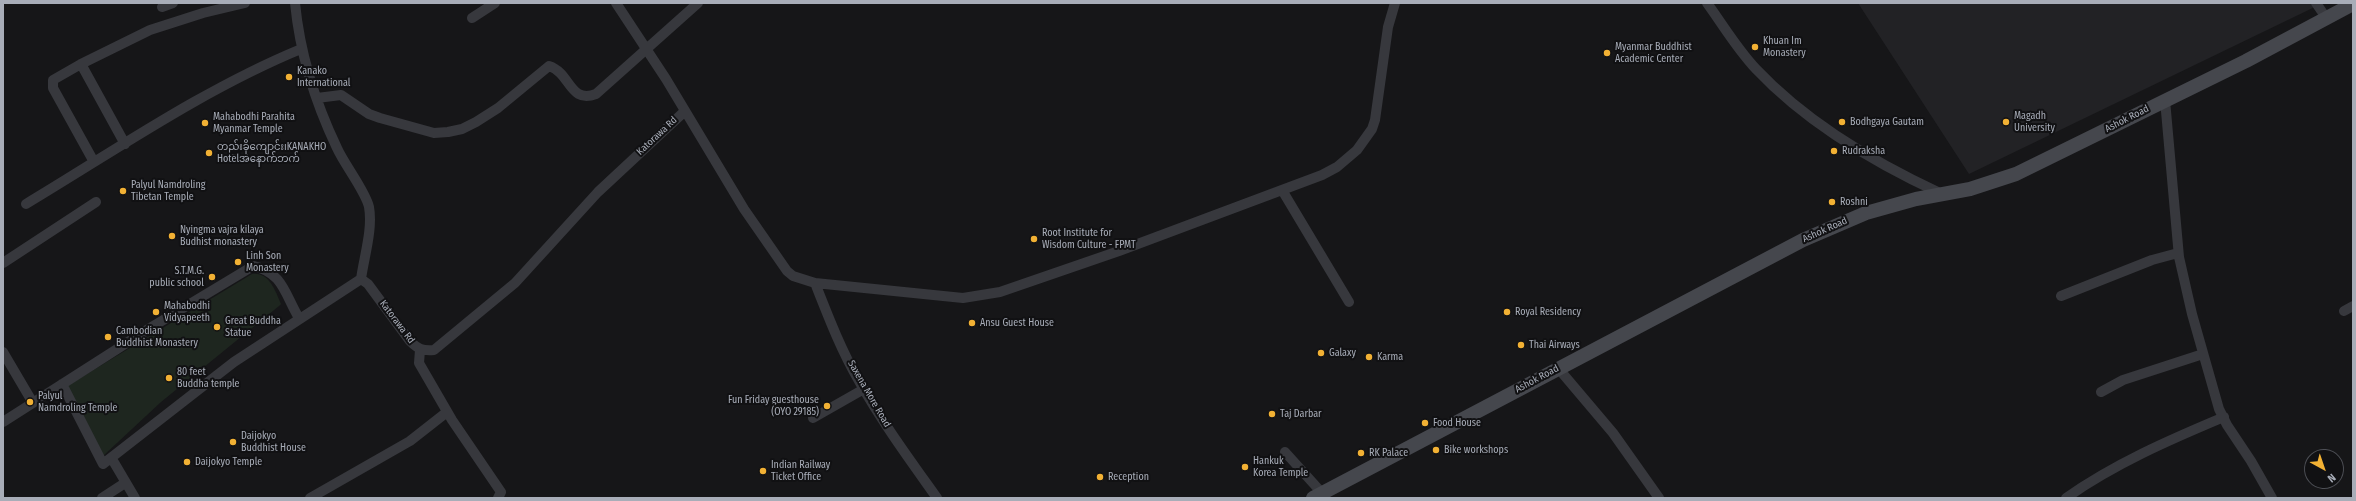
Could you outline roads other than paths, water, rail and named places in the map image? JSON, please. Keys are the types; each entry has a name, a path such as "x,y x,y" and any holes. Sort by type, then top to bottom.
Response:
{"street":[{"path":"162,7 173,3"},
{"path":"94,162 52,84 57,76 150,30 204,13 239,6 245,3"},
{"path":"62,384 103,464 112,459 234,362 361,279 368,228 369,205 336,147 317,98 301,49 295,3"},
{"path":"472,18 495,3"},
{"path":"616,3 647,48 744,209 787,271 793,276 815,283 943,297 976,298 1017,287 1282,190 1337,167 1357,150 1372,128 1375,120 1388,27 1395,3"},
{"path":"317,98 341,95 363,110 380,118 434,133 462,129 498,108 549,66 560,72 578,95 586,97 596,94 698,3"},
{"path":"1707,3 1756,69 1810,117 1858,149 1942,194"},
{"path":"2316,3 2327,19"},
{"name":"Ashok Road","path":"1317,496 1814,234 1866,213 1942,194 1970,189 2016,174 2327,19 2353,4"},
{"path":"26,204 209,94 262,65 301,49"},
{"path":"81,64 124,144"},
{"path":"2165,100 2178,253 2182,276 2213,391 2224,417 2272,498"},
{"name":"Katorawa Rd","path":"361,279 368,284 410,341 420,350 434,350 515,283 598,192 685,111"},
{"path":"1282,190 1349,302"},
{"path":"3,263 96,202"},
{"path":"2061,296 2144,262 2178,253"},
{"path":"3,422 150,328 253,266 264,268 277,277 300,318"},
{"name":"Saxena More Road","path":"815,283 841,345 864,389 902,450 937,498"},
{"path":"420,350 419,363 447,412 501,492 498,498"},
{"path":"3,352 34,403"},
{"path":"2101,392 2123,380 2203,354"},
{"path":"1558,368 1613,433 1659,498"},
{"path":"813,418 864,389"},
{"path":"310,498 385,456 410,440 447,412"},
{"path":"2066,498 2113,468 2167,441 2224,417"},
{"path":"1285,452 1317,496"},
{"path":"112,459 135,498"},
{"path":"102,498 125,483"}],"place":[{"name":"Khuan Im Monastery","path":"1755,47"},
{"name":"Myanmar Buddhist Academic Center","path":"1607,53"},
{"name":"Kanako International","path":"289,77"},
{"name":"Bodhgaya Gautam","path":"1842,122"},
{"name":"Magadh University","path":"2006,122"},
{"name":"Mahabodhi Parahita Myanmar Temple","path":"205,123"},
{"name":"Rudraksha","path":"1834,151"},
{"name":"တည်းခိုကျောင်း၊KANAKHO Hotelအနောက်ဘက်","path":"209,153"},
{"name":"Palyul Namdroling Tibetan Temple","path":"123,191"},
{"name":"Roshni","path":"1832,202"},
{"name":"Nyingma vajra kilaya Budhist monastery","path":"172,236"},
{"name":"Root Institute for Wisdom Culture - FPMT","path":"1034,239"},
{"name":"Linh Son Monastery","path":"238,262"},
{"name":"S.T.M.G. public school","path":"212,277"},
{"name":"Mahabodhi Vidyapeeth","path":"156,312"},
{"name":"Royal Residency","path":"1507,312"},
{"name":"Ansu Guest House","path":"972,323"},
{"name":"Great Buddha Statue","path":"217,327"},
{"name":"Cambodian Buddhist Monastery","path":"108,337"},
{"name":"Thai Airways","path":"1521,345"},
{"name":"Galaxy","path":"1321,353"},
{"name":"Karma","path":"1369,357"},
{"name":"80 feet Buddha temple","path":"169,378"},
{"name":"Palyul Namdroling Temple","path":"30,402"},
{"name":"Fun Friday guesthouse (OYO 29185)","path":"827,406"},
{"name":"Taj Darbar","path":"1272,414"},
{"name":"Food House","path":"1425,423"},
{"name":"Daijokyo Buddhist House","path":"233,442"},
{"name":"Bike workshops","path":"1436,450"},
{"name":"RK Palace","path":"1361,453"},
{"name":"Daijokyo Temple","path":"187,462"},
{"name":"Hankuk Korea Temple","path":"1245,467"},
{"name":"Indian Railway Ticket Office","path":"763,471"},
{"name":"Reception","path":"1100,477"}]}
